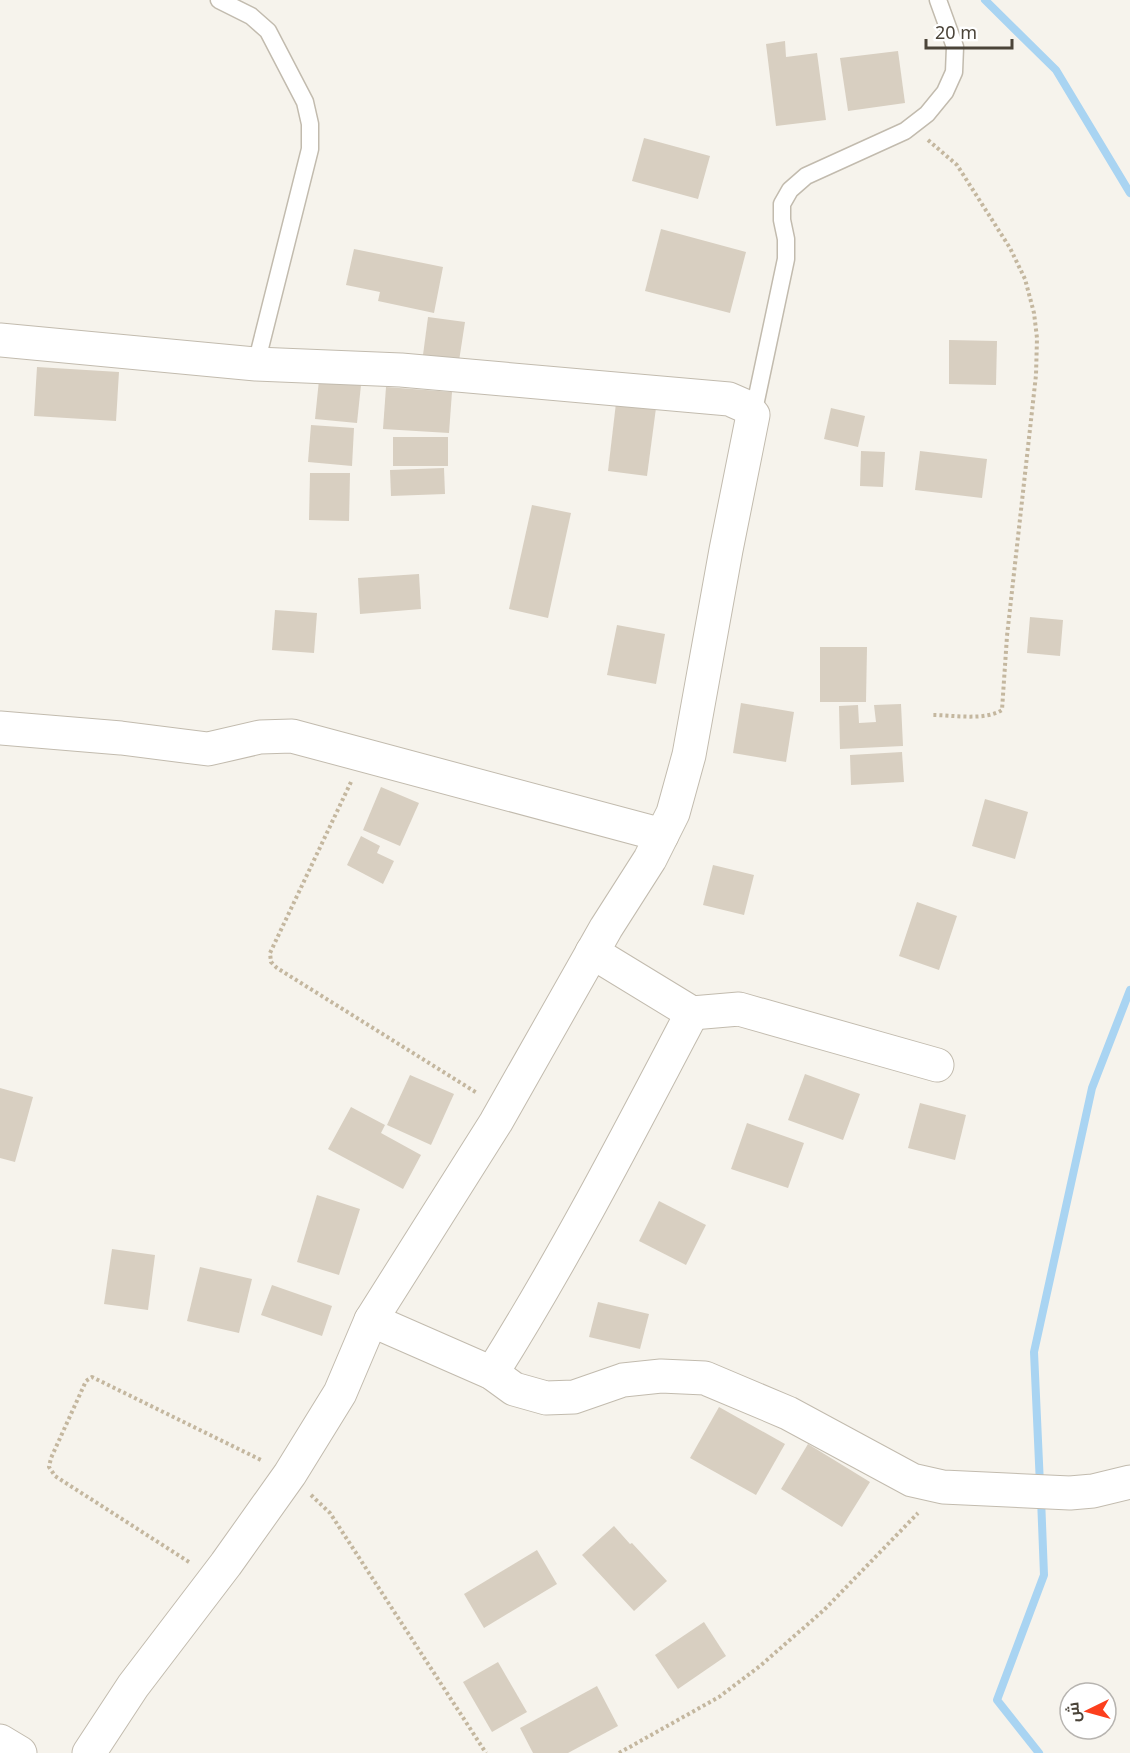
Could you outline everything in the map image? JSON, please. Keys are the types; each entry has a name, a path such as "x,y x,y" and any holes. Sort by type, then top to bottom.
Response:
{"street":[{"path":"0,340 256,364 402,370 729,399 745,406 753,415 689,755 673,813 650,859 606,928 503,1109 371,1320 340,1393 290,1474 133,1686 89,1753"},
{"path":"0,728 121,738 208,749 260,737 292,735 662,835"},
{"path":"592,952 692,1013 740,1009 937,1065"},
{"path":"492,1373 535,1305 692,1013"},
{"path":"371,1320 492,1373 514,1389 546,1398 574,1397 623,1380 661,1376 705,1378 788,1413 912,1480 943,1487 1070,1493 1093,1491 1130,1482"},
{"path":"0,1741 20,1753"}],"lane":[{"path":"219,0 251,16 268,31 305,102 310,124 310,149 256,364"},
{"path":"753,415 786,259 782,204 790,190 806,176 905,131 927,114 945,92 954,72 955,47 938,0"}],"path":[{"path":"912,126 957,165 1010,248 1025,279 1034,313 1037,338 1036,375 1007,636 1002,710 994,715 986,716 932,714"},
{"path":"364,755 270,953 271,962 277,968 503,1109"},
{"path":"215,1578 55,1476 49,1467 86,1381 92,1377 290,1474 330,1514 486,1753"},
{"path":"619,1753 719,1698 760,1666 824,1610 943,1487"}],"building":[{"path":"785,41 786,57 817,53 826,120 776,126 766,44"},
{"path":"898,51 905,103 848,111 840,58"},
{"path":"644,138 710,156 698,199 632,181"},
{"path":"661,229 746,252 730,313 645,291"},
{"path":"354,249 443,267 434,313 378,301 380,292 346,285"},
{"path":"428,317 465,322 459,361 423,355"},
{"path":"949,340 997,341 996,385 949,384"},
{"path":"37,367 119,372 116,421 34,416"},
{"path":"319,380 361,385 357,423 315,419"},
{"path":"386,387 452,392 449,433 383,429"},
{"path":"616,403 656,408 647,476 608,471"},
{"path":"831,408 865,416 858,447 824,439"},
{"path":"311,425 354,428 352,466 308,462"},
{"path":"393,437 448,437 448,466 393,466"},
{"path":"861,451 885,452 883,487 860,486"},
{"path":"920,451 987,459 982,498 915,490"},
{"path":"444,468 445,494 391,496 390,470"},
{"path":"310,473 350,473 349,521 309,520"},
{"path":"532,505 571,513 548,618 509,609"},
{"path":"419,574 421,609 360,614 358,578"},
{"path":"275,610 317,613 314,653 272,650"},
{"path":"1030,617 1063,620 1060,656 1027,653"},
{"path":"617,625 665,634 656,684 607,675"},
{"path":"820,647 867,647 866,702 820,702"},
{"path":"741,703 794,712 786,762 733,753"},
{"path":"901,704 903,746 840,749 839,706 858,705 859,723 876,722 874,705"},
{"path":"902,752 904,782 851,785 850,755"},
{"path":"381,787 419,803 400,846 363,830"},
{"path":"985,799 1028,812 1015,859 972,846"},
{"path":"361,836 380,846 377,853 394,861 383,884 347,865"},
{"path":"713,865 754,875 744,915 703,905"},
{"path":"917,902 957,916 939,970 899,956"},
{"path":"805,1074 860,1094 843,1140 788,1120"},
{"path":"410,1075 454,1094 431,1145 387,1125"},
{"path":"0,1088 33,1097 15,1162 0,1158"},
{"path":"920,1103 966,1115 955,1160 908,1148"},
{"path":"351,1107 385,1125 381,1133 421,1155 403,1189 328,1149"},
{"path":"747,1123 804,1143 788,1188 731,1169"},
{"path":"317,1195 360,1209 339,1275 297,1262"},
{"path":"659,1201 706,1225 686,1265 639,1241"},
{"path":"112,1249 155,1255 148,1310 104,1304"},
{"path":"200,1267 252,1279 239,1333 187,1321"},
{"path":"272,1285 332,1306 322,1336 261,1315"},
{"path":"598,1302 649,1314 640,1349 589,1337"},
{"path":"719,1407 785,1444 756,1495 690,1458"},
{"path":"808,1444 870,1482 842,1527 781,1489"},
{"path":"614,1526 667,1581 634,1611 582,1555"},
{"path":"537,1550 557,1584 484,1628 464,1594"},
{"path":"704,1622 726,1656 678,1689 655,1655"},
{"path":"498,1662 527,1712 492,1732 463,1682"},
{"path":"597,1686 618,1726 568,1753 533,1753 520,1728"}],"waterway":[{"path":"985,0 1056,70 1130,193"},
{"path":"1040,1485 1034,1352 1092,1088 1130,990"},
{"path":"1039,1753 997,1700 1044,1575 1041,1498"}]}
